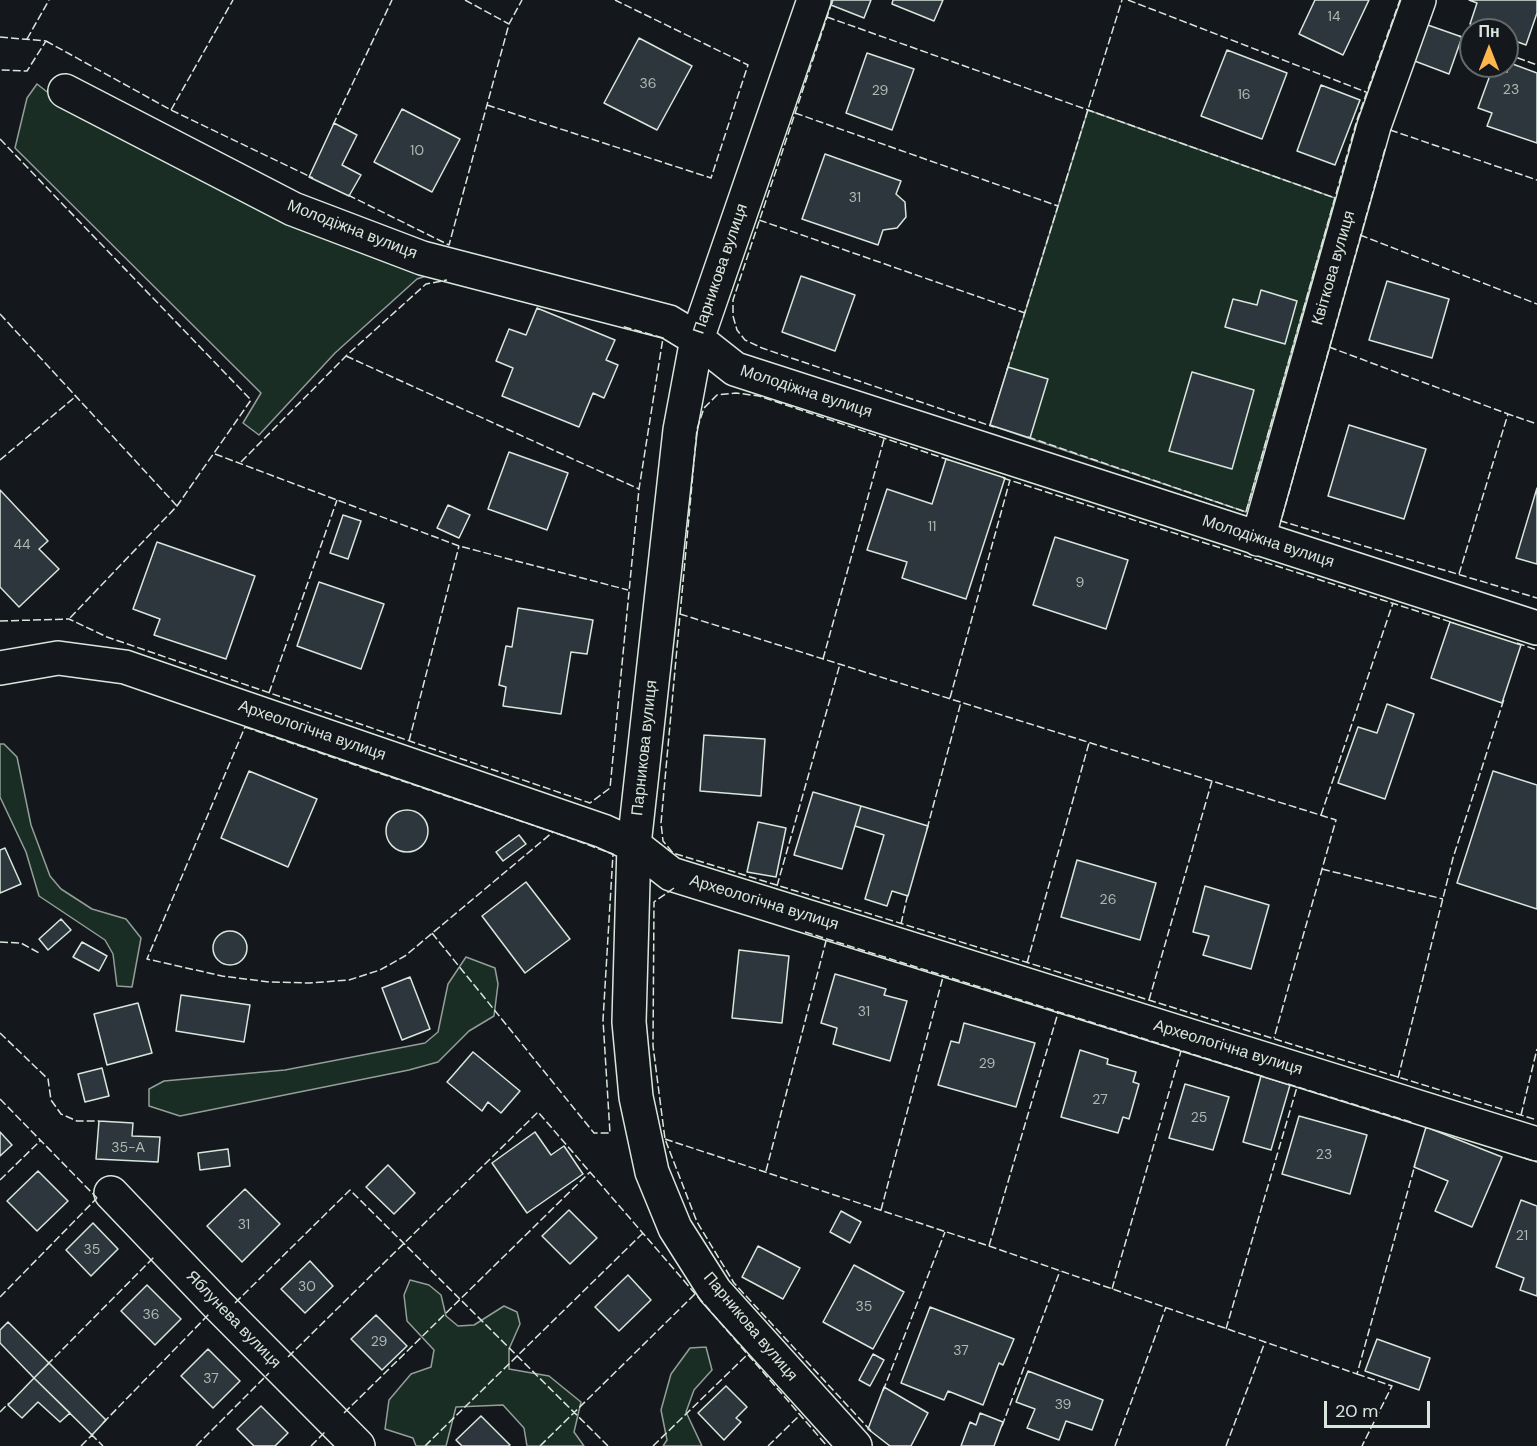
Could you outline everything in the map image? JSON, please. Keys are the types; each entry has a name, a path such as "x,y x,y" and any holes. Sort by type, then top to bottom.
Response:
{"street":[{"name":"Парникова вулиця","path":"814,0 696,339 680,430 634,845 629,1022 636,1096 652,1172 675,1228 716,1291 855,1446"},
{"name":"Квіткова вулиця","path":"1258,539 1374,126 1419,0"},
{"name":"Молодіжна вулиця","path":"65,91 293,209 422,258 669,322 696,339 735,369 1537,628"},
{"name":"Археологічна вулиця","path":"0,668 58,658 125,667 603,831 634,845 671,874 1537,1144"},
{"name":"Яблунева вулиця","path":"111,1192 219,1306 358,1446"}],"green space":[{"path":"37,84 60,102 444,270 417,279 335,353 259,435 243,423 261,393 15,148 27,98"},
{"path":"1088,110 1335,198 1246,512 990,425"},
{"path":"0,744 4,744 17,757 31,825 50,876 61,889 92,909 126,919 141,938 132,987 117,986 113,954 105,940 39,896 26,852 0,797"},
{"path":"466,957 495,968 498,984 494,1016 469,1031 438,1062 409,1070 180,1116 149,1106 149,1089 164,1081 285,1070 425,1043 438,1032 448,984"},
{"path":"410,1280 429,1285 441,1295 446,1316 458,1326 474,1325 504,1306 517,1312 520,1324 509,1349 509,1369 549,1376 581,1402 574,1432 584,1446 527,1446 524,1428 503,1405 456,1407 446,1446 416,1446 413,1438 385,1429 389,1400 411,1374 431,1367 434,1350 407,1321 404,1295"},
{"path":"706,1347 712,1370 694,1390 686,1412 702,1446 663,1446 667,1440 661,1410 671,1374 690,1348"}],"building":[{"path":"833,0 871,0 864,18 831,5"},
{"path":"893,0 943,0 934,21 892,4"},
{"path":"1315,0 1369,0 1343,55 1299,34"},
{"path":"1469,0 1537,0 1537,13 1526,45 1519,42 1519,18 1472,18 1477,3"},
{"path":"1425,24 1459,36 1459,46 1449,74 1412,60"},
{"path":"639,38 692,66 657,130 604,103"},
{"path":"1227,50 1287,73 1262,139 1201,116"},
{"path":"867,53 914,69 892,130 846,113"},
{"path":"1519,66 1537,73 1537,143 1487,126 1492,113 1478,108 1489,78 1519,78"},
{"path":"1321,85 1360,100 1335,165 1297,151"},
{"path":"402,109 460,139 432,192 374,162"},
{"path":"334,123 357,135 342,165 361,175 349,196 309,177"},
{"path":"825,154 901,181 896,194 905,202 906,217 897,228 883,230 878,245 802,219"},
{"path":"801,276 855,295 835,351 782,332"},
{"path":"1387,281 1449,299 1432,358 1369,340"},
{"path":"1261,290 1297,301 1285,344 1225,327 1233,299 1257,305"},
{"path":"537,308 615,340 606,360 618,365 604,398 593,393 579,427 502,396 513,368 496,361 509,329 526,335"},
{"path":"1008,367 1048,379 1030,438 990,425"},
{"path":"1192,372 1254,390 1232,469 1169,451"},
{"path":"1349,425 1426,449 1404,519 1328,496"},
{"path":"509,452 568,473 547,530 488,509"},
{"path":"946,459 1005,478 966,599 902,578 907,562 867,550 887,489 932,504"},
{"path":"1537,488 1537,564 1516,558"},
{"path":"0,490 48,541 39,549 59,569 19,607 0,587"},
{"path":"448,505 470,515 459,538 437,528"},
{"path":"343,515 361,521 348,559 330,553"},
{"path":"1055,537 1128,560 1106,629 1033,605"},
{"path":"157,542 255,576 226,659 154,635 160,619 133,609"},
{"path":"319,582 384,604 361,669 297,646"},
{"path":"518,608 593,620 587,654 571,652 561,714 503,706 506,687 499,685 506,646 512,647"},
{"path":"1450,622 1521,645 1502,703 1431,678"},
{"path":"1387,704 1414,714 1385,799 1338,783 1358,727 1377,733"},
{"path":"704,735 765,739 761,796 700,791"},
{"path":"249,771 317,799 288,867 221,838"},
{"path":"1493,771 1537,785 1537,909 1457,883"},
{"path":"813,792 861,806 842,869 794,855"},
{"path":"861,806 928,826 908,896 892,891 887,906 865,899 884,835 855,826"},
{"path":"407,810 422,816 428,831 422,846 407,852 392,846 386,831 392,816"},
{"path":"758,822 786,828 776,877 747,872"},
{"path":"519,835 526,844 503,861 496,852"},
{"path":"5,848 21,884 0,893 0,850"},
{"path":"1077,860 1156,883 1140,940 1061,917"},
{"path":"526,882 570,939 525,973 482,916"},
{"path":"1205,886 1269,905 1251,969 1203,955 1209,936 1193,932"},
{"path":"61,919 71,930 48,950 39,939"},
{"path":"230,931 242,936 247,948 242,960 230,965 218,960 213,948 218,936"},
{"path":"82,942 107,956 99,971 73,957"},
{"path":"739,950 789,956 782,1023 732,1018"},
{"path":"835,974 886,989 884,995 907,1001 890,1061 833,1044 837,1028 821,1023"},
{"path":"410,977 430,1029 402,1040 382,988"},
{"path":"181,995 250,1005 244,1042 176,1031"},
{"path":"138,1003 152,1053 107,1065 94,1014"},
{"path":"964,1023 1035,1043 1016,1107 938,1085 951,1041 959,1043"},
{"path":"1080,1050 1108,1059 1107,1064 1136,1072 1133,1082 1139,1084 1129,1119 1123,1117 1118,1133 1061,1117"},
{"path":"473,1052 520,1091 501,1113 488,1102 482,1111 447,1082"},
{"path":"102,1068 109,1096 85,1102 78,1074"},
{"path":"1261,1076 1290,1085 1271,1150 1243,1142"},
{"path":"1185,1084 1229,1097 1213,1150 1169,1138"},
{"path":"1299,1116 1367,1135 1350,1194 1282,1174"},
{"path":"99,1121 133,1123 132,1136 160,1137 158,1162 96,1159"},
{"path":"1426,1127 1502,1157 1472,1227 1435,1211 1448,1181 1414,1167"},
{"path":"0,1132 12,1145 0,1156"},
{"path":"535,1132 551,1155 564,1146 583,1174 527,1213 492,1163"},
{"path":"228,1149 230,1166 200,1170 198,1153"},
{"path":"388,1165 415,1193 394,1214 366,1187"},
{"path":"38,1171 68,1201 37,1231 7,1201"},
{"path":"245,1189 280,1224 242,1262 207,1226"},
{"path":"1521,1200 1537,1206 1537,1296 1520,1290 1524,1278 1496,1267"},
{"path":"569,1210 597,1238 570,1264 542,1236"},
{"path":"841,1211 861,1222 850,1243 830,1232"},
{"path":"93,1223 118,1249 91,1276 66,1250"},
{"path":"758,1246 800,1268 783,1299 742,1277"},
{"path":"310,1261 333,1286 305,1313 281,1289"},
{"path":"854,1265 904,1292 873,1349 823,1322"},
{"path":"628,1275 651,1300 619,1331 595,1307"},
{"path":"147,1285 181,1319 155,1345 121,1311"},
{"path":"930,1307 1014,1339 1003,1365 999,1363 983,1405 948,1391 944,1400 901,1383"},
{"path":"376,1315 407,1346 382,1370 351,1339"},
{"path":"8,1322 49,1363 34,1378 0,1343 0,1330"},
{"path":"1377,1339 1430,1358 1419,1390 1365,1371"},
{"path":"208,1349 240,1381 213,1408 181,1376"},
{"path":"873,1354 884,1360 870,1386 859,1380"},
{"path":"49,1363 106,1420 92,1435 34,1378"},
{"path":"1028,1371 1103,1400 1092,1430 1066,1421 1059,1440 1027,1428 1035,1409 1016,1402"},
{"path":"34,1378 70,1413 60,1422 38,1402 22,1418 8,1405"},
{"path":"726,1386 747,1407 736,1418 741,1422 724,1440 698,1413"},
{"path":"884,1387 928,1413 911,1446 890,1446 868,1429"},
{"path":"261,1406 288,1433 275,1446 254,1446 237,1429"},
{"path":"980,1413 1003,1422 994,1446 961,1446 970,1422 976,1425"},
{"path":"481,1416 509,1446 462,1446 456,1440"}],"fence":[{"path":"27,39 49,0"},
{"path":"171,110 233,0"},
{"path":"333,125 392,0"},
{"path":"465,0 509,24"},
{"path":"348,195 449,245 509,24 522,0"},
{"path":"487,105 711,178 748,65 615,0"},
{"path":"1007,370 1122,0"},
{"path":"1128,0 1366,92"},
{"path":"1028,437 1246,512 1357,120 1400,0"},
{"path":"832,2 733,300 733,316 737,330 745,340 762,348 994,427"},
{"path":"827,17 1335,198"},
{"path":"0,37 46,41 27,71 0,70"},
{"path":"46,41 171,110 313,178"},
{"path":"1519,58 1537,65"},
{"path":"795,113 1058,206"},
{"path":"1390,130 1537,180"},
{"path":"0,139 251,400 177,506 69,619"},
{"path":"1385,149 1281,521 1537,598"},
{"path":"759,220 1025,313"},
{"path":"1360,235 1537,304"},
{"path":"241,462 346,356 426,284 447,280"},
{"path":"0,314 177,506"},
{"path":"0,621 69,619 107,637 590,803 610,788 639,489 663,338 621,326"},
{"path":"1329,347 1508,414"},
{"path":"346,356 639,489"},
{"path":"949,460 759,396 736,393 717,395 704,408 697,429 661,823 663,841 673,853 1537,1120"},
{"path":"0,460 75,397"},
{"path":"1459,574 1508,414 1537,424"},
{"path":"823,659 884,439"},
{"path":"215,454 459,546 628,590"},
{"path":"1003,478 1454,623"},
{"path":"950,698 1010,480"},
{"path":"269,693 337,500"},
{"path":"409,741 459,546"},
{"path":"1321,815 1393,603"},
{"path":"680,614 1336,820 1274,1038"},
{"path":"1517,643 1537,650"},
{"path":"777,886 840,664"},
{"path":"1398,1078 1453,858 1504,699"},
{"path":"927,829 961,702"},
{"path":"245,727 361,767 553,832 405,956 380,970 349,980 309,983 269,982 222,976 147,959 245,727"},
{"path":"1027,963 1089,743"},
{"path":"1149,1000 1212,781"},
{"path":"432,933 594,1133 610,1133 603,1020 613,854 553,832"},
{"path":"1322,869 1443,899"},
{"path":"674,888 654,902 653,1046 665,1139 697,1222 734,1283 871,1431"},
{"path":"901,924 908,893"},
{"path":"805,932 1265,1077"},
{"path":"766,1171 826,941"},
{"path":"0,942 21,943 41,954"},
{"path":"881,1210 943,977"},
{"path":"989,1246 1058,1013"},
{"path":"0,1033 48,1079 51,1100 61,1114 77,1121 99,1121"},
{"path":"1521,1115 1537,1049"},
{"path":"1112,1289 1181,1051"},
{"path":"1288,1084 1414,1123"},
{"path":"1226,1329 1297,1087"},
{"path":"0,1099 97,1198"},
{"path":"288,1357 538,1112 827,1446"},
{"path":"665,1139 989,1246 1357,1374 1415,1165"},
{"path":"0,1180 41,1140"},
{"path":"1524,1158 1537,1162"},
{"path":"344,1413 590,1172"},
{"path":"235,1303 350,1190 608,1446"},
{"path":"0,1297 97,1198"},
{"path":"883,1391 945,1232"},
{"path":"425,1446 643,1233"},
{"path":"47,1365 155,1256"},
{"path":"1002,1426 1060,1271"},
{"path":"540,1446 695,1294"},
{"path":"1115,1446 1166,1307"},
{"path":"103,1423 210,1313"},
{"path":"1226,1446 1265,1342"},
{"path":"653,1446 748,1354"},
{"path":"196,1446 269,1373"},
{"path":"1357,1374 1392,1386 1362,1446"},
{"path":"0,1412 9,1403"},
{"path":"768,1446 800,1415"},
{"path":"311,1446 326,1431"},
{"path":"91,1434 103,1446"},
{"path":"81,1446 93,1434"}]}
